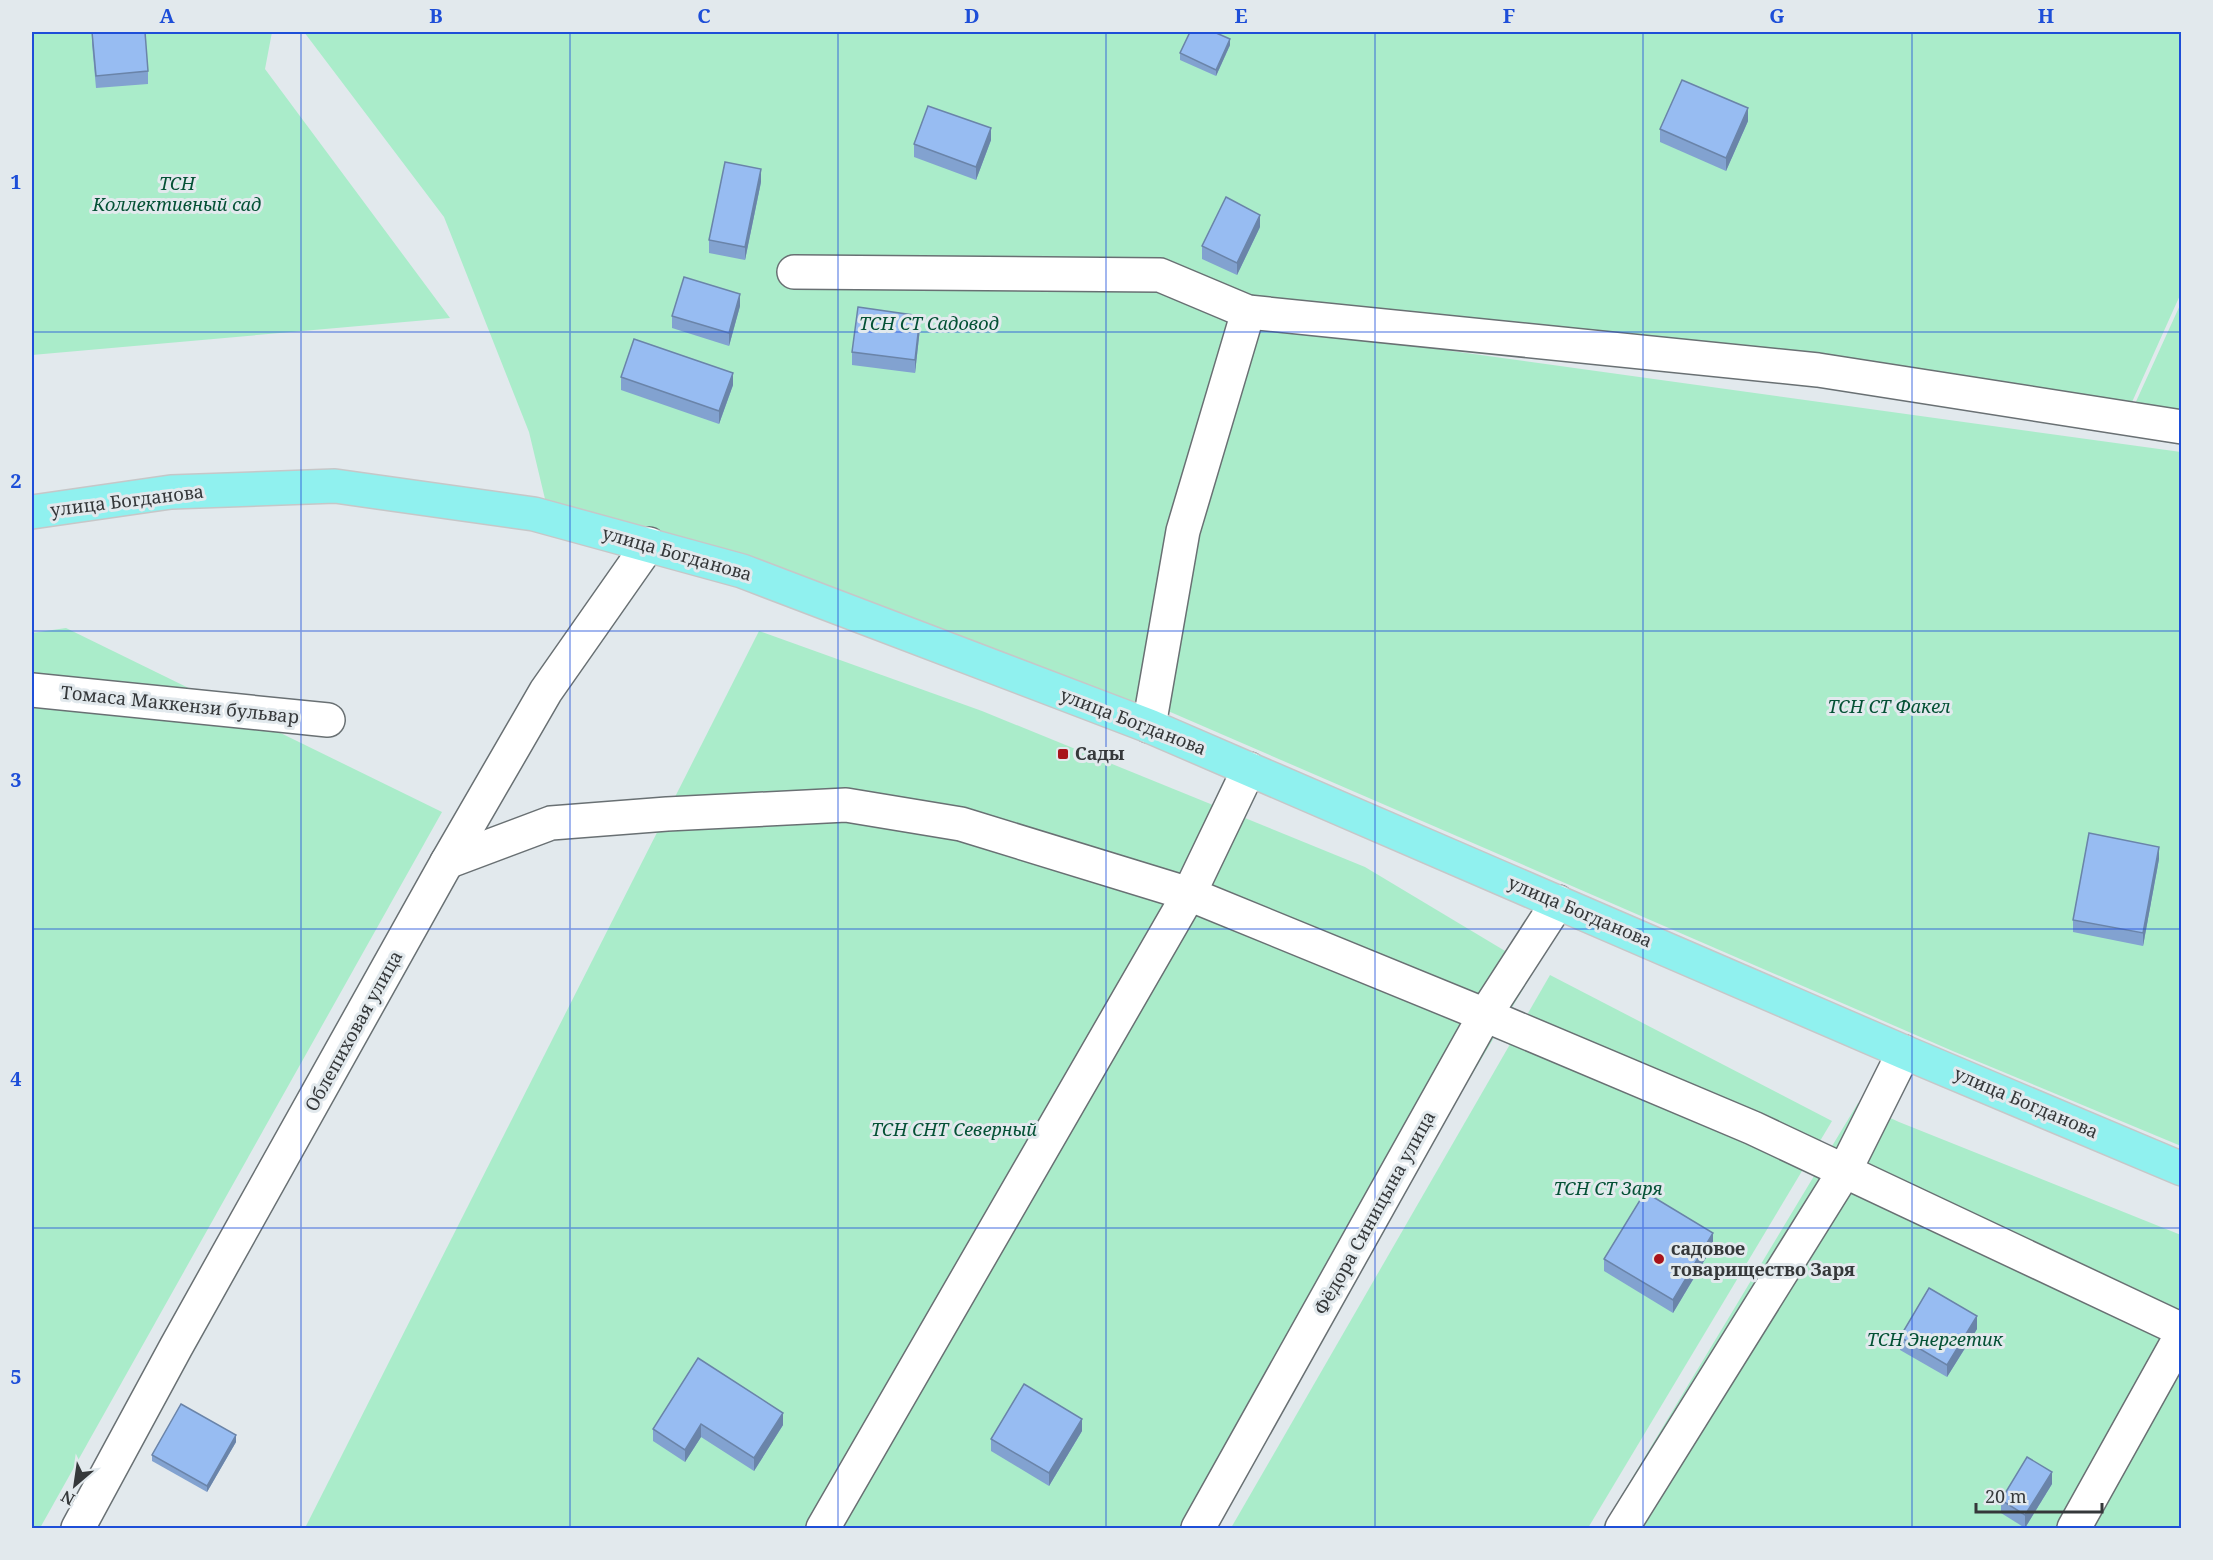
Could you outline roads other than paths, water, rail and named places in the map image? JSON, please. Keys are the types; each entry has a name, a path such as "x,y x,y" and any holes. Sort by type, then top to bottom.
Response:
{"main road":[{"name":"улица Богданова","path":"32,512 171,492 335,486 534,514 742,571 1149,726 1904,1052 2181,1168"}],"street":[{"path":"794,272 1160,275 1248,312 1818,370 2181,427"},
{"path":"1149,726 1183,531 1248,312"},
{"name":"Облепиховая улица","path":"78,1528 182,1336 447,862 546,691 649,544"},
{"name":"Томаса Маккензи бульвар","path":"32,690 328,720"},
{"path":"823,1528 1189,894 1249,768"},
{"path":"447,862 551,823 667,814 846,805 961,824 1189,894 1485,1015 1753,1128 2181,1332 2074,1528"},
{"name":"Фёдора Синицына улица","path":"1198,1528 1485,1015 1558,902"},
{"path":"1622,1528 1844,1172 1904,1052"}],"place":[{"name":"Сады","path":"1063,754"},
{"name":"садовое товарищество Заря","path":"1659,1259"}],"park label":[{"name":"ТСН Коллективный сад","path":"177,194"},
{"name":"ТСН СТ Садовод","path":"929,324"},
{"name":"ТСН СТ Факел","path":"1889,707"},
{"name":"ТСН СНТ Северный","path":"954,1130"},
{"name":"ТСН СТ Заря","path":"1608,1189"},
{"name":"ТСН Энергетик","path":"1935,1340"}]}
